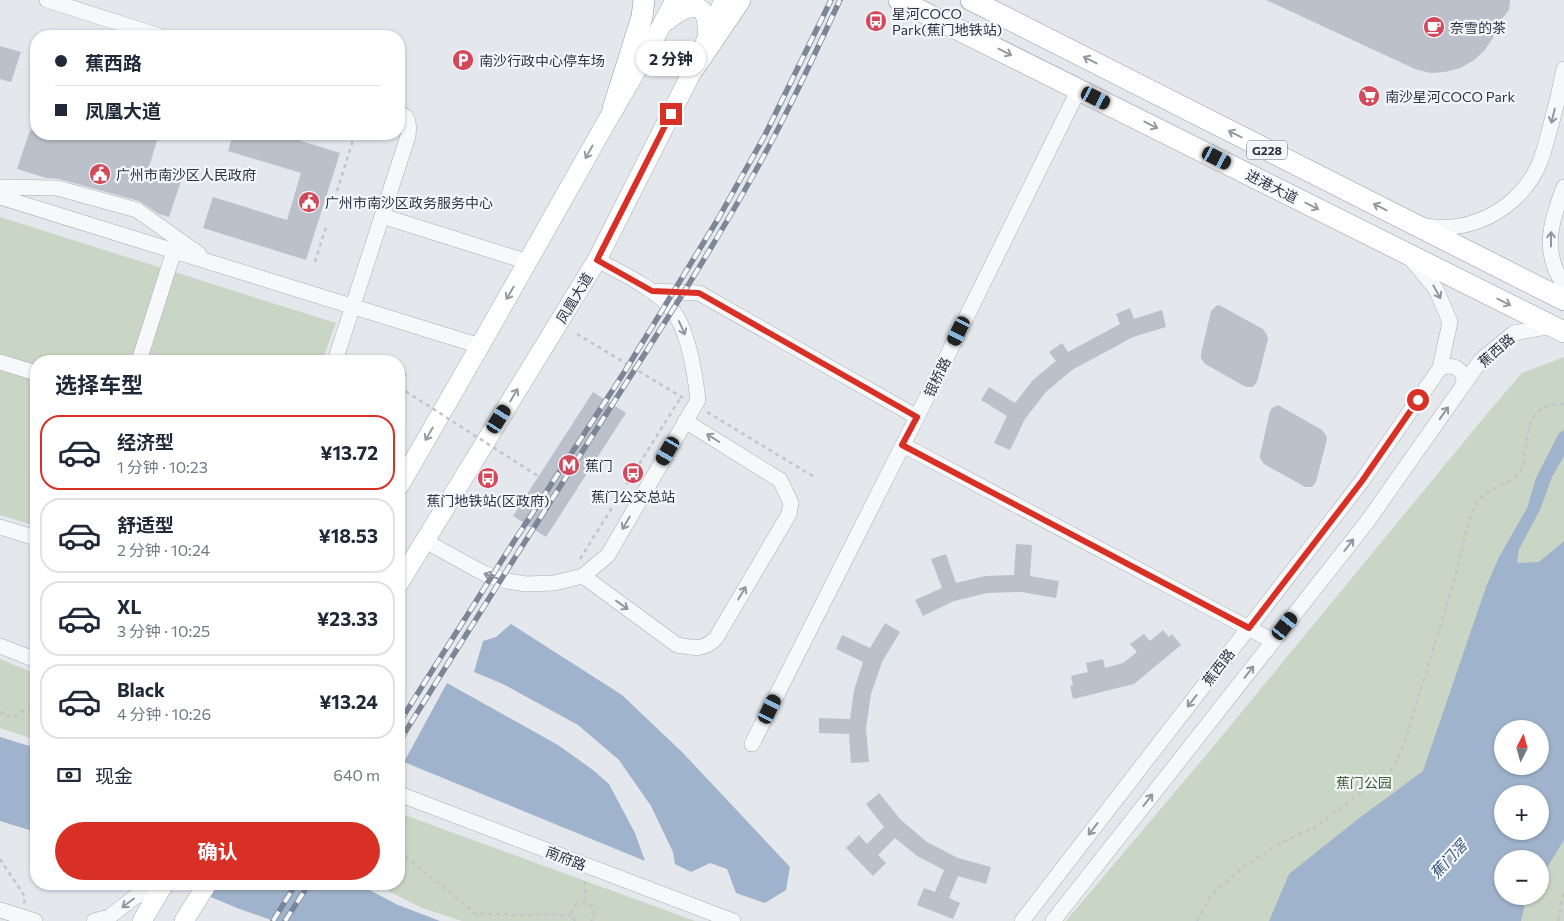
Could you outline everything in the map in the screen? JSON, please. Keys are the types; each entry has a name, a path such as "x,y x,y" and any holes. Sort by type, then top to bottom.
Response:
{"highway":[{"path":"613,109 642,17 644,0"},
{"path":"694,68 740,0"},
{"name":"进港大道","path":"899,0 1558,329"},
{"name":"G228","path":"970,0 1564,300"}],"main road":[{"path":"405,476 528,262 675,0"},
{"name":"凤凰大道","path":"405,573 597,260 694,68 724,0"},
{"path":"661,27 676,13 686,7 700,7 704,13 708,39"},
{"path":"142,921 161,890"},
{"path":"191,916 205,890"}],"street":[{"path":"47,0 141,30"},
{"path":"1410,222 1430,227 1469,224 1487,218 1504,208 1519,194 1531,179 1540,162 1564,69"},
{"name":"银桥路","path":"752,744 917,417 1079,89"},
{"path":"337,355 408,136 409,123 405,117"},
{"path":"0,187 58,188 136,210 212,263"},
{"path":"1564,187 1552,221 1550,235 1554,264 1564,285"},
{"path":"0,198 480,346"},
{"path":"382,216 528,262"},
{"path":"141,355 174,251"},
{"name":"蕉西路","path":"1022,921 1362,481 1440,368 1450,322 1436,289 1407,254"},
{"path":"425,541 485,574 507,581 526,584 554,583 608,555 698,400 695,373 684,333 674,311 652,291 597,260"},
{"path":"652,291 699,293 917,417"},
{"name":"蕉西路","path":"1053,921 1367,522 1481,360 1514,333 1558,329"},
{"path":"0,362 30,371"},
{"path":"1440,368 1447,365 1454,366 1460,370 1464,377 1464,384"},
{"path":"580,569 677,645 700,648 708,645 716,638 789,514 791,503 780,480 685,421"},
{"path":"902,445 1273,641"},
{"path":"0,527 30,536"},
{"path":"0,646 30,658"},
{"name":"南府路","path":"405,796 733,921"},
{"path":"94,921 109,917 135,897 152,890"},
{"path":"0,910 29,919"}],"path":[{"path":"337,191 353,140"},
{"path":"315,262 326,227"},
{"path":"405,390 538,476"},
{"path":"580,569 681,397"},
{"path":"1197,921 1210,897 1241,869 1272,847 1315,827 1390,771 1396,763 1413,715 1458,565 1468,524 1475,506 1488,491 1514,478 1521,470 1528,428 1536,412 1552,405 1564,404"},
{"path":"0,712 12,718 24,710 30,710"},
{"path":"405,856 476,914 572,915"},
{"path":"0,859 25,897 29,919"},
{"path":"585,881 586,903"},
{"path":"1558,921 1564,889"},
{"path":"575,921 572,915 573,908 582,902 590,904 594,910 592,921"}],"green space":[{"path":"0,217 336,323 324,355 30,355 30,524 0,515"},
{"name":"蕉门公园","path":"1564,357 1564,921 1066,921 1212,748 1522,373"},
{"path":"0,659 30,672 30,738 0,728"},
{"path":"405,815 695,921 462,921 422,908 386,890 405,890"}],"water":[{"name":"蕉门滘","path":"1564,430 1564,456 1552,477 1540,510 1519,549 1517,563 1539,562 1564,541 1564,840 1549,864 1549,850 1494,850 1494,905 1525,905 1521,921 1269,921 1289,874 1358,819 1423,771 1486,587 1499,557 1527,508 1536,478 1559,433"},
{"path":"511,624 622,695 682,752 790,867 786,890 765,903 736,893 727,869 710,863 691,872 675,864 673,852 651,806 619,760 578,725 503,684 474,672 483,641 496,637"},
{"path":"447,683 558,745 609,784 635,833 645,861 405,762"},
{"path":"0,737 30,746 30,830 0,821"},
{"path":"194,890 369,890 398,905 440,921 274,921"}],"building":[{"path":"1266,0 1510,0 1509,10 1498,24 1493,38 1484,51 1473,61 1460,68 1430,73 1415,69"},
{"path":"0,46 21,52 11,82 0,79"},
{"name":"广州市南沙区人民政府","path":"30,130 30,140 157,140 149,167 182,178 169,217 159,214 139,201 17,169"},
{"name":"广州市南沙区政务服务中心","path":"231,140 298,140 340,153 306,260 203,228 213,197 287,220 301,173 228,151"},
{"path":"1219,305 1263,329 1267,335 1268,339 1257,382 1253,387 1246,387 1205,364 1201,358 1211,311"},
{"path":"1130,308 1134,319 1162,310 1166,327 1133,337 1072,370 1046,392 1025,419 1010,450 994,443 1007,416 981,400 989,387 1015,403 1033,380 1056,361 1049,352 1062,343 1068,352 1120,324 1116,314"},
{"name":"蕉门","path":"593,392 626,413 546,537 513,516"},
{"path":"1278,405 1322,430 1326,435 1327,439 1316,482 1312,487 1305,487 1264,464 1260,458 1270,411"},
{"path":"1016,544 1032,545 1030,576 1059,581 1056,598 1022,592 987,593 954,601 923,616 915,600 942,588 931,559 946,554 956,583 985,576 1014,575"},
{"path":"885,623 900,632 882,662 871,694 866,728 869,762 851,763 849,734 819,733 819,718 850,719 854,690 863,662 836,649 842,635 870,648"},
{"path":"1163,630 1169,637 1172,634 1181,645 1134,684 1073,699 1070,686 1073,685 1071,676 1088,672 1086,663 1103,659 1105,668 1123,663 1137,652 1130,644 1144,634 1150,641"},
{"path":"879,793 901,820 927,842 958,858 991,867 986,884 958,876 949,898 960,903 953,919 917,905 924,888 935,892 944,870 917,856 895,838 878,855 886,863 873,876 846,848 859,835 867,844 884,827 866,804"}],"railway":[{"path":"405,714 625,371 718,219 765,135 831,0"},
{"path":"405,732 714,243 775,135 840,0"},
{"path":"273,921 292,890"},
{"path":"285,921 305,890"}],"place":[{"name":"星河COCO Park(蕉门地铁站)","path":"876,21"},
{"name":"奈雪的茶","path":"1434,27"},
{"name":"南沙行政中心停车场","path":"463,60"},
{"name":"南沙星河COCO Park","path":"1369,96"},
{"name":"广州市南沙区人民政府","path":"100,174"},
{"name":"广州市南沙区政务服务中心","path":"309,202"},
{"name":"蕉门","path":"569,465"},
{"name":"蕉门公交总站","path":"633,473"},
{"name":"蕉门地铁站(区政府)","path":"488,478"}],"route":[{"path":"671,114 597,260 652,291 699,293 917,417 902,445 1249,628 1362,481 1418,400"}]}
